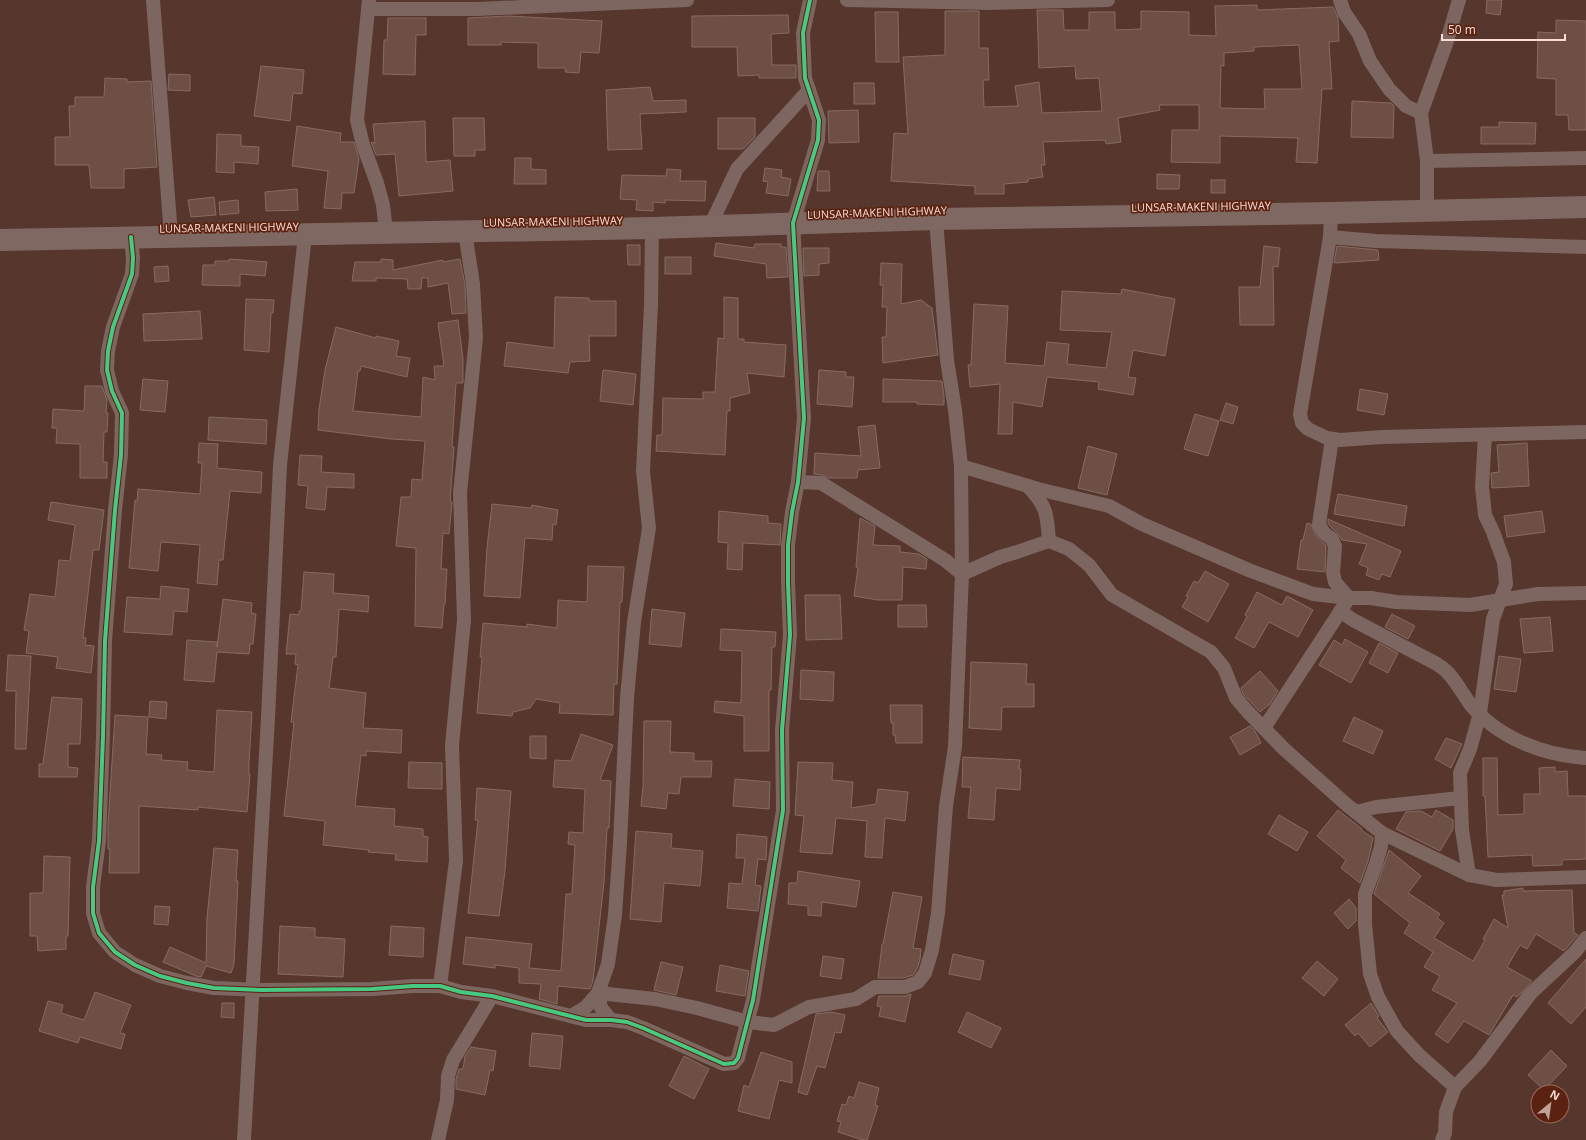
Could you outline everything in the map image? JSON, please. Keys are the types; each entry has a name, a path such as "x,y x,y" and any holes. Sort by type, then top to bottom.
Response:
{"main road":[{"name":"LUNSAR-MAKENI HIGHWAY","path":"0,240 305,235 386,232 465,232 936,219 1332,213 1586,207"}],"street":[{"path":"153,0 172,236"},
{"path":"386,232 383,204 363,145 357,120 368,4 477,9 687,0"},
{"path":"131,237 133,258 132,274 113,327 107,364 112,391 122,413 122,434 105,641 100,826 93,887 93,913 99,932 115,952 135,965 160,976 187,983 214,988 252,990 372,989 440,986 461,992 492,996 586,1020 611,1020 627,1022 724,1064 734,1063 738,1058 753,1000 783,810 782,730 790,635 788,545 792,512 798,482 804,418 793,223 818,140 819,120 805,78 803,33 810,0"},
{"path":"847,0 990,2 1108,0"},
{"path":"1340,0 1344,12 1359,34 1370,61 1389,89 1406,106 1421,113"},
{"path":"1427,210 1427,161 1421,113 1447,41 1459,0"},
{"path":"710,226 737,170 809,90"},
{"path":"1427,161 1586,158"},
{"path":"1332,213 1330,237 1300,414 1302,423 1308,429 1332,439 1586,432"},
{"path":"598,993 655,999 697,1008 748,1022 774,1025 809,1007 856,999 874,986 906,987 918,982 925,973 932,950 938,913 946,806 955,747 962,574 961,466 955,410 947,360 936,219"},
{"path":"571,1016 586,1007 598,993 608,964 615,915 628,690 634,622 649,528 643,471 652,305 652,228"},
{"path":"440,986 456,861 452,745 464,620 460,493 476,338 473,284 465,232"},
{"path":"244,1140 268,718 280,465 305,235"},
{"path":"1330,237 1376,241 1586,247"},
{"path":"1468,875 1462,830 1460,773 1470,749 1480,713 1493,619 1506,584 1504,562 1485,515 1482,487 1485,435"},
{"path":"1332,439 1319,524 1323,532 1332,540 1335,546 1333,573 1335,582 1349,598"},
{"path":"961,466 1028,486 1109,506 1142,524 1251,572 1313,594 1349,598 1371,598 1396,602 1470,605 1538,594 1586,593"},
{"path":"798,482 821,483 945,560 962,574"},
{"path":"1028,486 1042,502 1048,519 1048,541"},
{"path":"962,574 1000,557 1048,541 1069,549 1089,565 1112,595 1211,652 1224,668 1236,698 1264,728 1284,749 1382,833 1468,875 1497,880 1586,877"},
{"path":"1264,728 1349,598"},
{"path":"1340,611 1353,620 1437,664 1449,674 1471,704 1480,713 1517,741 1543,751 1586,758"},
{"path":"1356,812 1376,807 1460,798"},
{"path":"1382,833 1378,858 1365,894 1365,924 1370,974 1378,997 1397,1031 1419,1055 1455,1087"},
{"path":"1442,1140 1445,1133 1446,1112 1455,1087 1480,1061 1530,994 1575,952 1586,938"},
{"path":"598,993 601,1008 611,1020"},
{"path":"438,1140 447,1100 448,1076 453,1060 492,996"}],"building":[{"path":"1487,0 1502,0 1500,15 1486,13"},
{"path":"1257,5 1257,10 1333,7 1338,18 1339,41 1329,42 1332,89 1322,89 1317,163 1296,162 1298,138 1220,136 1220,163 1171,162 1172,130 1199,130 1199,105 1159,105 1160,110 1118,118 1121,142 1106,144 1105,140 1043,142 1045,165 1041,165 1043,177 1028,179 1028,182 1004,184 1004,194 975,194 975,186 891,181 894,133 908,134 903,57 945,55 945,11 979,11 979,48 988,48 989,80 983,80 984,107 1018,106 1015,86 1039,82 1042,113 1102,111 1099,78 1076,79 1075,66 1039,68 1037,10 1063,10 1064,30 1089,30 1089,12 1115,12 1115,30 1141,29 1141,11 1189,12 1189,35 1216,36 1215,6","holes":["1299,45 1302,89 1264,89 1265,109 1220,108 1221,65 1224,66 1224,53 1254,51 1254,47"]},
{"path":"875,12 898,12 899,62 876,62"},
{"path":"788,15 789,33 771,34 772,65 796,65 796,78 759,78 759,75 738,76 737,47 692,47 692,16"},
{"path":"508,16 602,21 599,53 581,52 579,73 565,72 566,68 538,68 538,43 501,42 501,45 468,45 468,18"},
{"path":"388,18 426,18 426,35 416,35 415,75 383,74 384,40 387,40"},
{"path":"1556,20 1586,21 1586,130 1569,130 1568,115 1556,115 1556,79 1537,78 1538,32 1556,33"},
{"path":"261,66 304,70 302,94 293,93 290,121 254,116"},
{"path":"169,74 190,75 190,91 168,90"},
{"path":"105,78 127,79 127,82 151,81 157,167 124,169 124,188 91,188 89,165 55,165 55,137 70,137 69,106 75,106 75,97 104,97"},
{"path":"854,83 874,83 875,104 854,104"},
{"path":"650,87 653,101 686,100 686,112 640,114 642,149 608,150 606,90"},
{"path":"1352,101 1391,103 1394,106 1393,138 1351,137"},
{"path":"858,110 859,142 829,143 828,111"},
{"path":"453,118 484,118 485,150 475,150 475,156 454,156"},
{"path":"718,118 755,118 755,137 743,149 718,149"},
{"path":"425,121 426,162 450,160 453,191 399,196 395,154 376,155 371,142 375,143 373,124"},
{"path":"1499,122 1536,123 1535,144 1481,144 1481,127 1499,127"},
{"path":"297,126 341,133 340,142 354,142 359,159 354,193 342,193 341,209 324,208 328,171 292,166"},
{"path":"217,134 241,135 241,146 259,147 258,164 234,162 234,173 216,172"},
{"path":"515,158 531,158 531,169 546,170 546,184 514,184"},
{"path":"765,168 782,170 781,177 791,179 788,196 766,193 768,182 763,181"},
{"path":"667,169 681,170 680,181 706,181 705,201 665,200 665,203 653,202 653,211 636,210 637,200 620,199 622,175 666,176"},
{"path":"818,171 829,171 830,191 817,191"},
{"path":"1157,174 1180,175 1179,189 1157,189"},
{"path":"1211,180 1225,180 1225,193 1211,193"},
{"path":"297,189 298,210 266,211 265,192"},
{"path":"214,197 216,215 191,217 188,200"},
{"path":"238,200 239,213 220,215 219,202"},
{"path":"716,243 754,248 755,244 781,244 781,247 786,247 788,277 767,278 766,264 714,256"},
{"path":"627,245 640,245 640,265 628,265"},
{"path":"1264,246 1280,248 1278,267 1273,266 1274,325 1240,325 1239,287 1260,287"},
{"path":"1337,246 1378,250 1379,260 1334,263"},
{"path":"803,248 829,248 829,263 819,264 819,275 804,276"},
{"path":"665,257 691,257 691,274 665,274"},
{"path":"229,259 267,262 265,276 240,274 240,286 202,285 203,265 215,265 215,261 229,261"},
{"path":"381,259 393,260 393,270 443,260 443,262 460,259 465,285 466,313 452,314 448,283 428,287 428,278 422,278 421,289 408,289 407,279 376,278 376,281 352,281 355,262 381,262"},
{"path":"881,263 902,264 901,304 921,300 932,308 938,355 883,363 882,337 886,337 887,307 882,307 883,285 880,285"},
{"path":"168,266 169,281 155,282 154,267"},
{"path":"1122,289 1175,299 1165,356 1133,350 1128,377 1136,378 1133,395 1098,389 1099,382 1047,377 1042,407 1013,402 1012,434 998,434 1000,384 970,387 968,365 971,365 974,304 1008,306 1005,363 1044,366 1047,342 1069,344 1067,364 1106,368 1112,332 1060,330 1062,291 1121,294"},
{"path":"555,297 589,298 589,301 616,301 616,336 589,336 590,361 570,362 568,373 504,366 507,342 554,348"},
{"path":"724,297 738,298 738,339 744,339 744,342 786,345 784,377 747,373 750,393 730,398 730,411 727,411 725,455 656,451 657,435 662,435 663,398 703,399 703,392 715,392 718,338 724,339"},
{"path":"246,299 274,300 273,313 271,313 269,352 244,350"},
{"path":"200,311 202,339 144,341 143,314"},
{"path":"458,320 463,359 463,383 456,383 452,447 454,447 450,501 452,502 449,534 443,533 441,569 447,569 442,628 415,626 416,548 396,546 401,497 411,497 412,479 422,480 425,441 391,439 318,430 319,409 325,370 336,327 376,338 376,336 399,341 396,356 410,358 407,377 361,366 360,371 358,371 353,411 421,417 423,377 435,380 434,366 444,366 438,323"},
{"path":"603,370 636,374 633,405 600,401"},
{"path":"819,370 846,372 846,377 854,377 852,407 817,404"},
{"path":"143,379 168,381 165,412 140,410"},
{"path":"883,379 942,381 944,405 917,404 917,402 883,402"},
{"path":"85,386 102,386 107,400 107,432 104,432 103,462 107,462 107,478 80,478 80,444 56,443 57,428 52,428 53,409 84,411"},
{"path":"1360,389 1388,394 1384,415 1357,410"},
{"path":"1226,403 1238,407 1233,424 1220,420"},
{"path":"1195,414 1219,421 1208,456 1184,449"},
{"path":"209,417 267,420 266,444 208,440"},
{"path":"875,425 880,468 858,470 857,478 828,478 822,475 814,474 815,453 861,456 858,427"},
{"path":"199,443 218,444 217,468 262,472 261,493 230,491 223,560 219,560 217,585 197,583 200,545 161,542 158,571 129,568 135,500 137,501 138,489 200,494 202,463 198,463"},
{"path":"1527,443 1529,486 1492,488 1491,473 1499,472 1497,445"},
{"path":"1088,446 1117,454 1107,495 1078,488"},
{"path":"300,455 322,456 321,472 354,474 354,488 327,487 325,510 306,508 308,486 298,485"},
{"path":"1338,494 1407,506 1404,526 1334,514"},
{"path":"51,502 104,510 99,550 93,550 83,638 86,638 85,645 94,646 91,673 56,668 58,657 26,653 29,631 24,630 30,594 55,597 59,560 70,561 75,525 48,520"},
{"path":"492,504 531,508 532,505 558,510 556,525 553,524 552,540 525,538 520,598 484,596"},
{"path":"719,511 768,516 768,523 781,524 780,545 743,543 742,570 727,569 728,543 718,542"},
{"path":"1542,511 1545,532 1507,537 1504,516"},
{"path":"860,518 875,526 873,545 900,546 900,552 919,554 927,559 926,569 903,567 902,600 878,600 854,596 858,568 856,567"},
{"path":"1328,519 1401,551 1390,577 1382,574 1379,580 1366,575 1368,568 1359,564 1367,544 1342,540 1328,523"},
{"path":"1307,523 1311,524 1316,536 1325,544 1325,572 1297,569 1301,540 1303,540"},
{"path":"588,566 624,567 622,602 620,602 617,684 614,684 613,715 559,713 560,703 536,699 530,708 513,712 512,716 477,713 482,657 480,657 483,623 527,627 527,624 557,628 558,600 587,602"},
{"path":"1205,571 1229,584 1208,622 1182,607 1188,597 1186,596 1194,581 1198,583"},
{"path":"304,572 334,574 333,593 369,596 368,612 339,609 336,657 333,657 329,688 366,693 363,728 402,730 401,753 366,751 366,756 361,755 355,806 395,809 394,826 423,829 423,836 428,837 427,862 395,860 396,854 368,852 369,850 323,845 325,821 284,816 294,722 291,722 298,665 295,664 296,654 286,654 290,614 299,615 299,611 301,611"},
{"path":"161,586 189,589 187,612 174,611 172,635 124,632 127,597 160,599"},
{"path":"1257,592 1282,605 1287,596 1313,610 1298,637 1269,622 1254,648 1235,638 1247,617 1245,615"},
{"path":"805,595 840,595 842,639 806,640"},
{"path":"223,599 252,603 251,613 256,614 253,644 250,644 249,654 217,652 214,682 184,680 187,640 217,642 217,647"},
{"path":"898,605 926,605 927,627 898,627"},
{"path":"652,609 685,613 681,647 649,644"},
{"path":"1392,614 1415,626 1408,639 1385,627"},
{"path":"1550,617 1553,651 1524,653 1520,619"},
{"path":"721,629 776,632 775,647 772,647 771,690 769,690 769,751 744,751 744,716 714,712 715,701 741,703 742,651 720,650"},
{"path":"1345,639 1368,652 1351,683 1319,665 1334,640 1342,645"},
{"path":"1379,643 1398,653 1388,673 1369,663"},
{"path":"8,655 31,656 26,749 15,749 16,691 6,691"},
{"path":"1499,656 1521,659 1516,692 1494,689"},
{"path":"971,662 1027,664 1026,684 1034,684 1034,707 1002,707 1001,730 969,728"},
{"path":"801,670 834,672 833,701 800,699"},
{"path":"1260,671 1278,691 1270,704 1260,712 1243,694 1241,688"},
{"path":"52,697 82,699 80,744 68,744 68,767 78,768 77,777 39,777 39,764 43,764"},
{"path":"150,701 167,702 166,719 149,717"},
{"path":"890,705 922,705 922,743 896,743 895,735 893,735 893,723 891,723"},
{"path":"217,710 252,712 247,812 198,807 198,810 139,806 139,873 109,873 110,849 108,849 108,825 115,715 148,717 146,754 162,755 161,760 188,762 187,770 214,772"},
{"path":"1354,717 1383,731 1373,754 1343,741"},
{"path":"644,721 671,721 670,752 694,753 694,761 712,761 711,777 681,777 679,794 668,793 666,809 641,806 643,786"},
{"path":"1250,726 1255,731 1261,743 1240,755 1230,737"},
{"path":"581,734 613,745 600,780 611,781 609,828 607,828 604,882 593,981 590,989 558,986 557,1004 539,999 541,984 519,983 519,968 495,965 495,968 463,964 466,937 532,944 529,968 561,971 566,894 572,894 575,845 568,844 569,832 583,833 585,789 553,787 555,760 571,761"},
{"path":"530,736 546,736 546,759 530,758"},
{"path":"1446,738 1462,744 1451,768 1435,759"},
{"path":"963,757 1020,760 1020,790 996,788 994,820 968,818 971,787 962,787"},
{"path":"1483,758 1497,758 1498,815 1524,814 1524,794 1540,794 1539,768 1555,767 1555,772 1567,771 1568,796 1586,796 1586,859 1562,860 1562,865 1533,866 1532,855 1488,857 1485,796 1483,796"},
{"path":"409,762 442,763 442,789 408,788"},
{"path":"798,762 833,763 832,780 853,782 851,808 876,804 878,789 908,792 905,821 885,818 882,858 865,857 867,821 836,818 832,854 800,852 804,816 795,815"},
{"path":"735,779 770,782 769,809 733,806"},
{"path":"477,788 511,791 505,871 499,916 468,913 478,820 475,820"},
{"path":"1338,810 1362,829 1361,830 1373,838 1368,861 1360,883 1341,868 1346,860 1317,836"},
{"path":"1436,810 1453,820 1453,829 1440,851 1396,829 1406,812 1421,811 1432,817"},
{"path":"1279,815 1308,832 1297,851 1268,834"},
{"path":"636,831 672,834 671,848 703,851 700,886 664,883 661,922 630,919"},
{"path":"737,834 767,837 766,860 758,859 755,885 761,886 758,911 727,908 729,883 742,884 745,858 736,858"},
{"path":"214,848 238,850 234,964 231,973 206,966 201,977 163,962 170,947 206,963 207,918"},
{"path":"1389,850 1421,876 1408,893 1440,914 1437,918 1444,923 1434,938 1473,961 1485,940 1483,939 1494,919 1508,928 1502,895 1504,895 1504,891 1523,888 1523,891 1572,890 1574,933 1578,935 1564,951 1536,934 1527,949 1520,945 1507,967 1532,981 1517,997 1513,995 1489,1035 1464,1021 1448,1043 1435,1034 1457,1003 1432,990 1440,976 1424,967 1433,952 1404,933 1410,923 1374,894"},
{"path":"44,856 70,857 68,936 66,936 66,949 38,951 37,936 30,936 30,893 43,893"},
{"path":"798,871 860,881 856,907 822,902 821,916 808,915 808,906 788,904 789,883 797,883"},
{"path":"893,892 922,897 913,948 921,949 920,960 913,975 903,978 878,978 882,944"},
{"path":"1349,899 1356,908 1356,921 1348,929 1334,913"},
{"path":"155,906 170,907 168,925 154,924"},
{"path":"280,926 315,928 315,937 345,939 343,977 278,974"},
{"path":"391,926 424,928 423,957 389,955"},
{"path":"953,954 984,961 980,980 949,974"},
{"path":"823,956 844,959 841,979 820,976"},
{"path":"1586,959 1586,1007 1571,1024 1548,1003"},
{"path":"1317,961 1338,979 1324,996 1302,978"},
{"path":"661,962 683,967 676,995 654,990"},
{"path":"720,965 749,971 745,996 716,991"},
{"path":"95,992 131,1005 120,1033 125,1034 121,1049 80,1037 78,1043 39,1031 48,1001 63,1005 61,1013 84,1020"},
{"path":"911,994 905,1022 879,1016 881,1007 877,1006 879,996 905,996"},
{"path":"222,1003 234,1003 234,1018 221,1017"},
{"path":"1371,1003 1379,1016 1377,1018 1388,1032 1370,1047 1358,1033 1355,1036 1345,1025"},
{"path":"831,1012 845,1015 841,1033 835,1032 825,1068 817,1066 807,1095 798,1092 816,1014"},
{"path":"967,1012 1001,1028 991,1048 958,1032"},
{"path":"532,1033 563,1036 560,1069 529,1066"},
{"path":"471,1047 496,1051 493,1071 490,1070 485,1095 456,1089 456,1079 459,1069 463,1069 465,1056"},
{"path":"1551,1050 1567,1066 1550,1084 1538,1084 1528,1075"},
{"path":"761,1052 792,1062 792,1083 779,1080 769,1119 738,1111 744,1085 749,1087"},
{"path":"684,1056 709,1069 694,1099 669,1086"},
{"path":"859,1082 879,1088 875,1105 878,1106 867,1140 838,1132 841,1122 837,1121 842,1104 846,1105 849,1096 854,1098"}],"cycle path":[{"path":"131,237 133,258 132,274 113,327 108,351 107,370 112,391 122,413 121,455 115,510 105,641 99,841 93,887 93,913 99,933 115,952 135,965 160,976 187,983 214,988 262,990 372,989 440,986 461,992 492,996 586,1020 611,1020 627,1022 724,1064 734,1063 738,1058 753,1000 783,810 782,730 790,635 788,545 792,512 798,482 804,418 793,223 818,140 819,120 805,78 803,33 810,0"}]}
